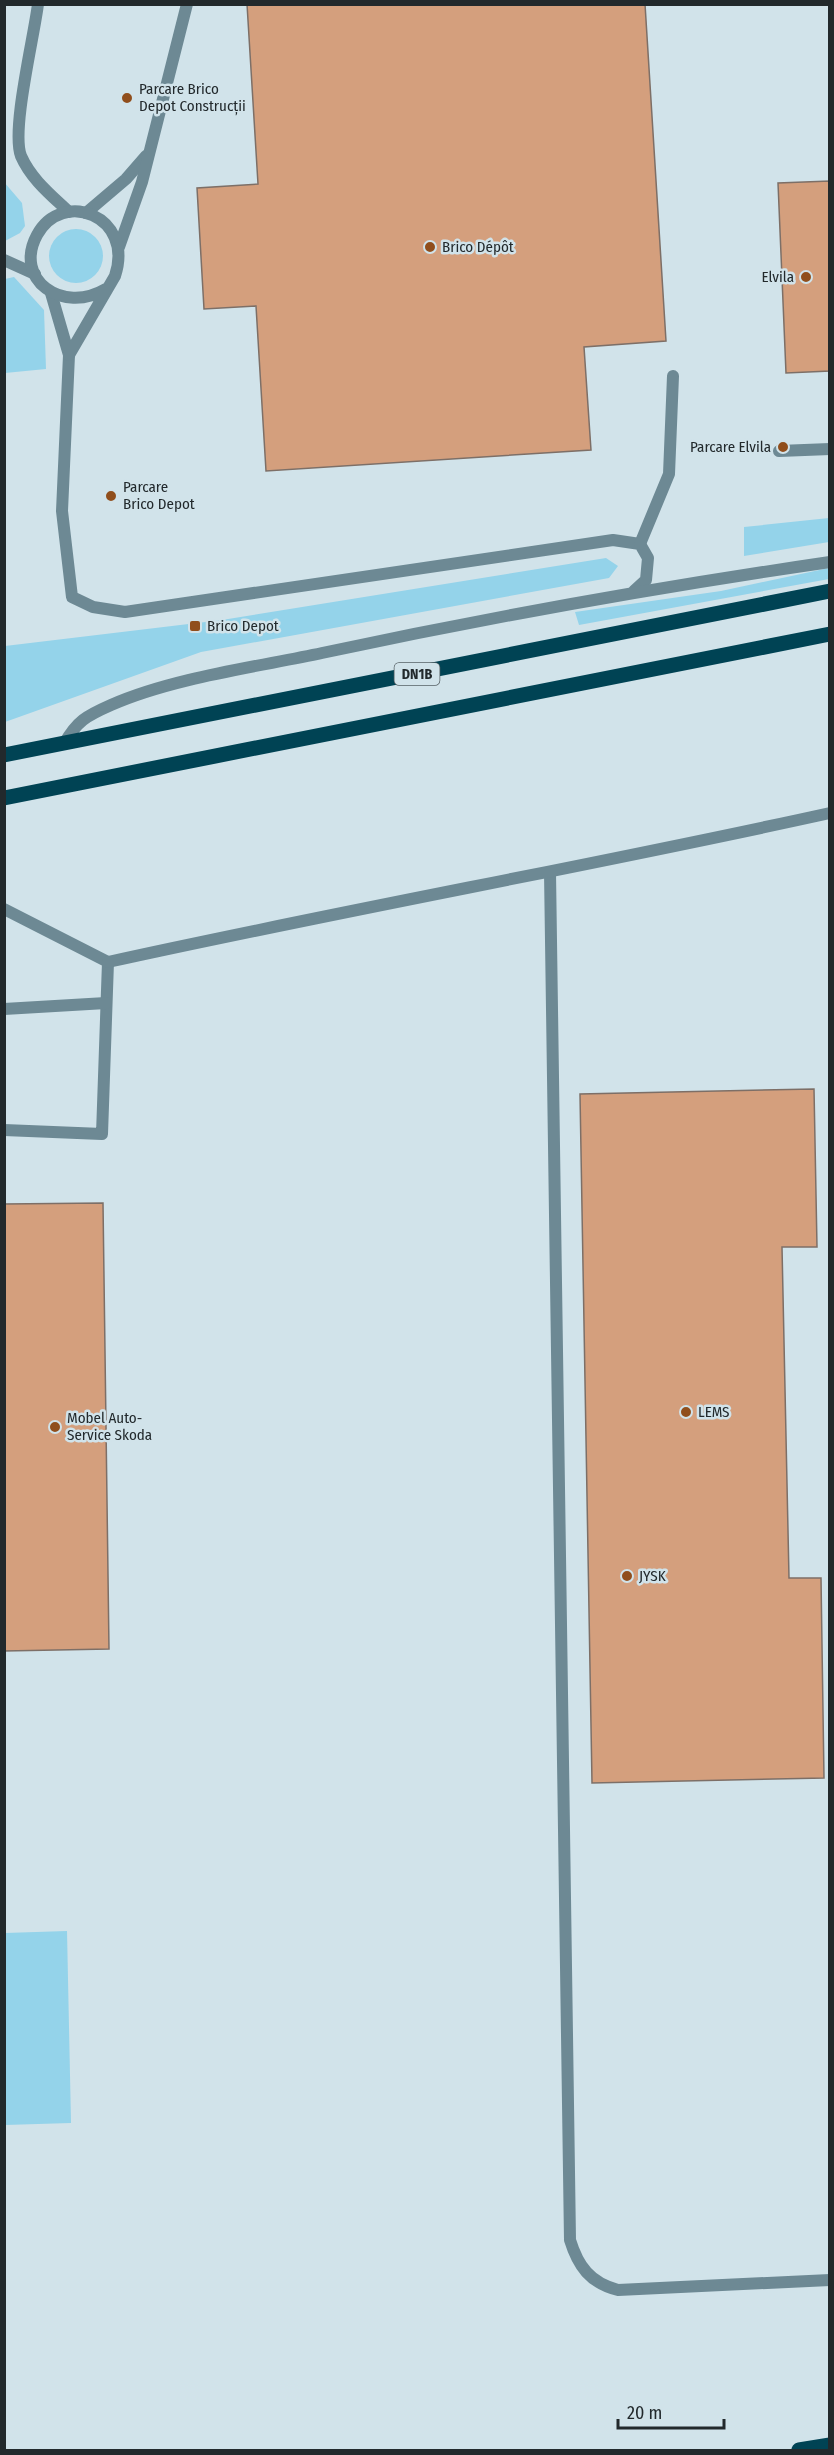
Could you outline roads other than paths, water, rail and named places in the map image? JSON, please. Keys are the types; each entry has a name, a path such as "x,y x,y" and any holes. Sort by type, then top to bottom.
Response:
{"main road":[{"name":"DN1B","path":"4,755 830,591"},
{"path":"4,798 830,634"},
{"path":"799,2451 830,2445"}],"lane":[{"path":"39,4 17,129 20,154 31,175 69,212"},
{"path":"69,354 117,269 119,247 133,213 187,4"},
{"path":"86,213 126,179 147,155"},
{"path":"35,274 32,261 37,235 45,224 69,212 86,213 98,217 107,225 119,247"},
{"path":"4,260 35,274 51,293 69,354 62,510 66,562 72,597 93,607 125,612 613,540 640,544"},
{"path":"51,293 65,299 79,300 106,289"},
{"path":"640,544 669,474 673,376"},
{"path":"779,451 830,449"},
{"path":"634,591 646,580 648,558 640,544"},
{"path":"64,744 76,723 112,704 175,685 433,629 634,591 830,562"},
{"path":"4,909 108,962 328,914 550,872 830,813"},
{"path":"550,872 570,2240 577,2262 587,2273 601,2286 618,2290 830,2280"},
{"path":"4,1130 102,1134 108,962"},
{"path":"4,1009 106,1003"}],"place":[{"name":"Parcare Brico Depot Construcții","path":"127,98"},
{"name":"Brico Dépôt","path":"430,247"},
{"name":"Elvila","path":"806,277"},
{"name":"Parcare Elvila","path":"783,447"},
{"name":"Parcare Brico Depot","path":"111,496"},
{"name":"Brico Depot","path":"195,626"},
{"name":"LEMS","path":"686,1412"},
{"name":"Mobel Auto- Service Skoda","path":"55,1427"},
{"name":"JYSK","path":"627,1576"}]}
